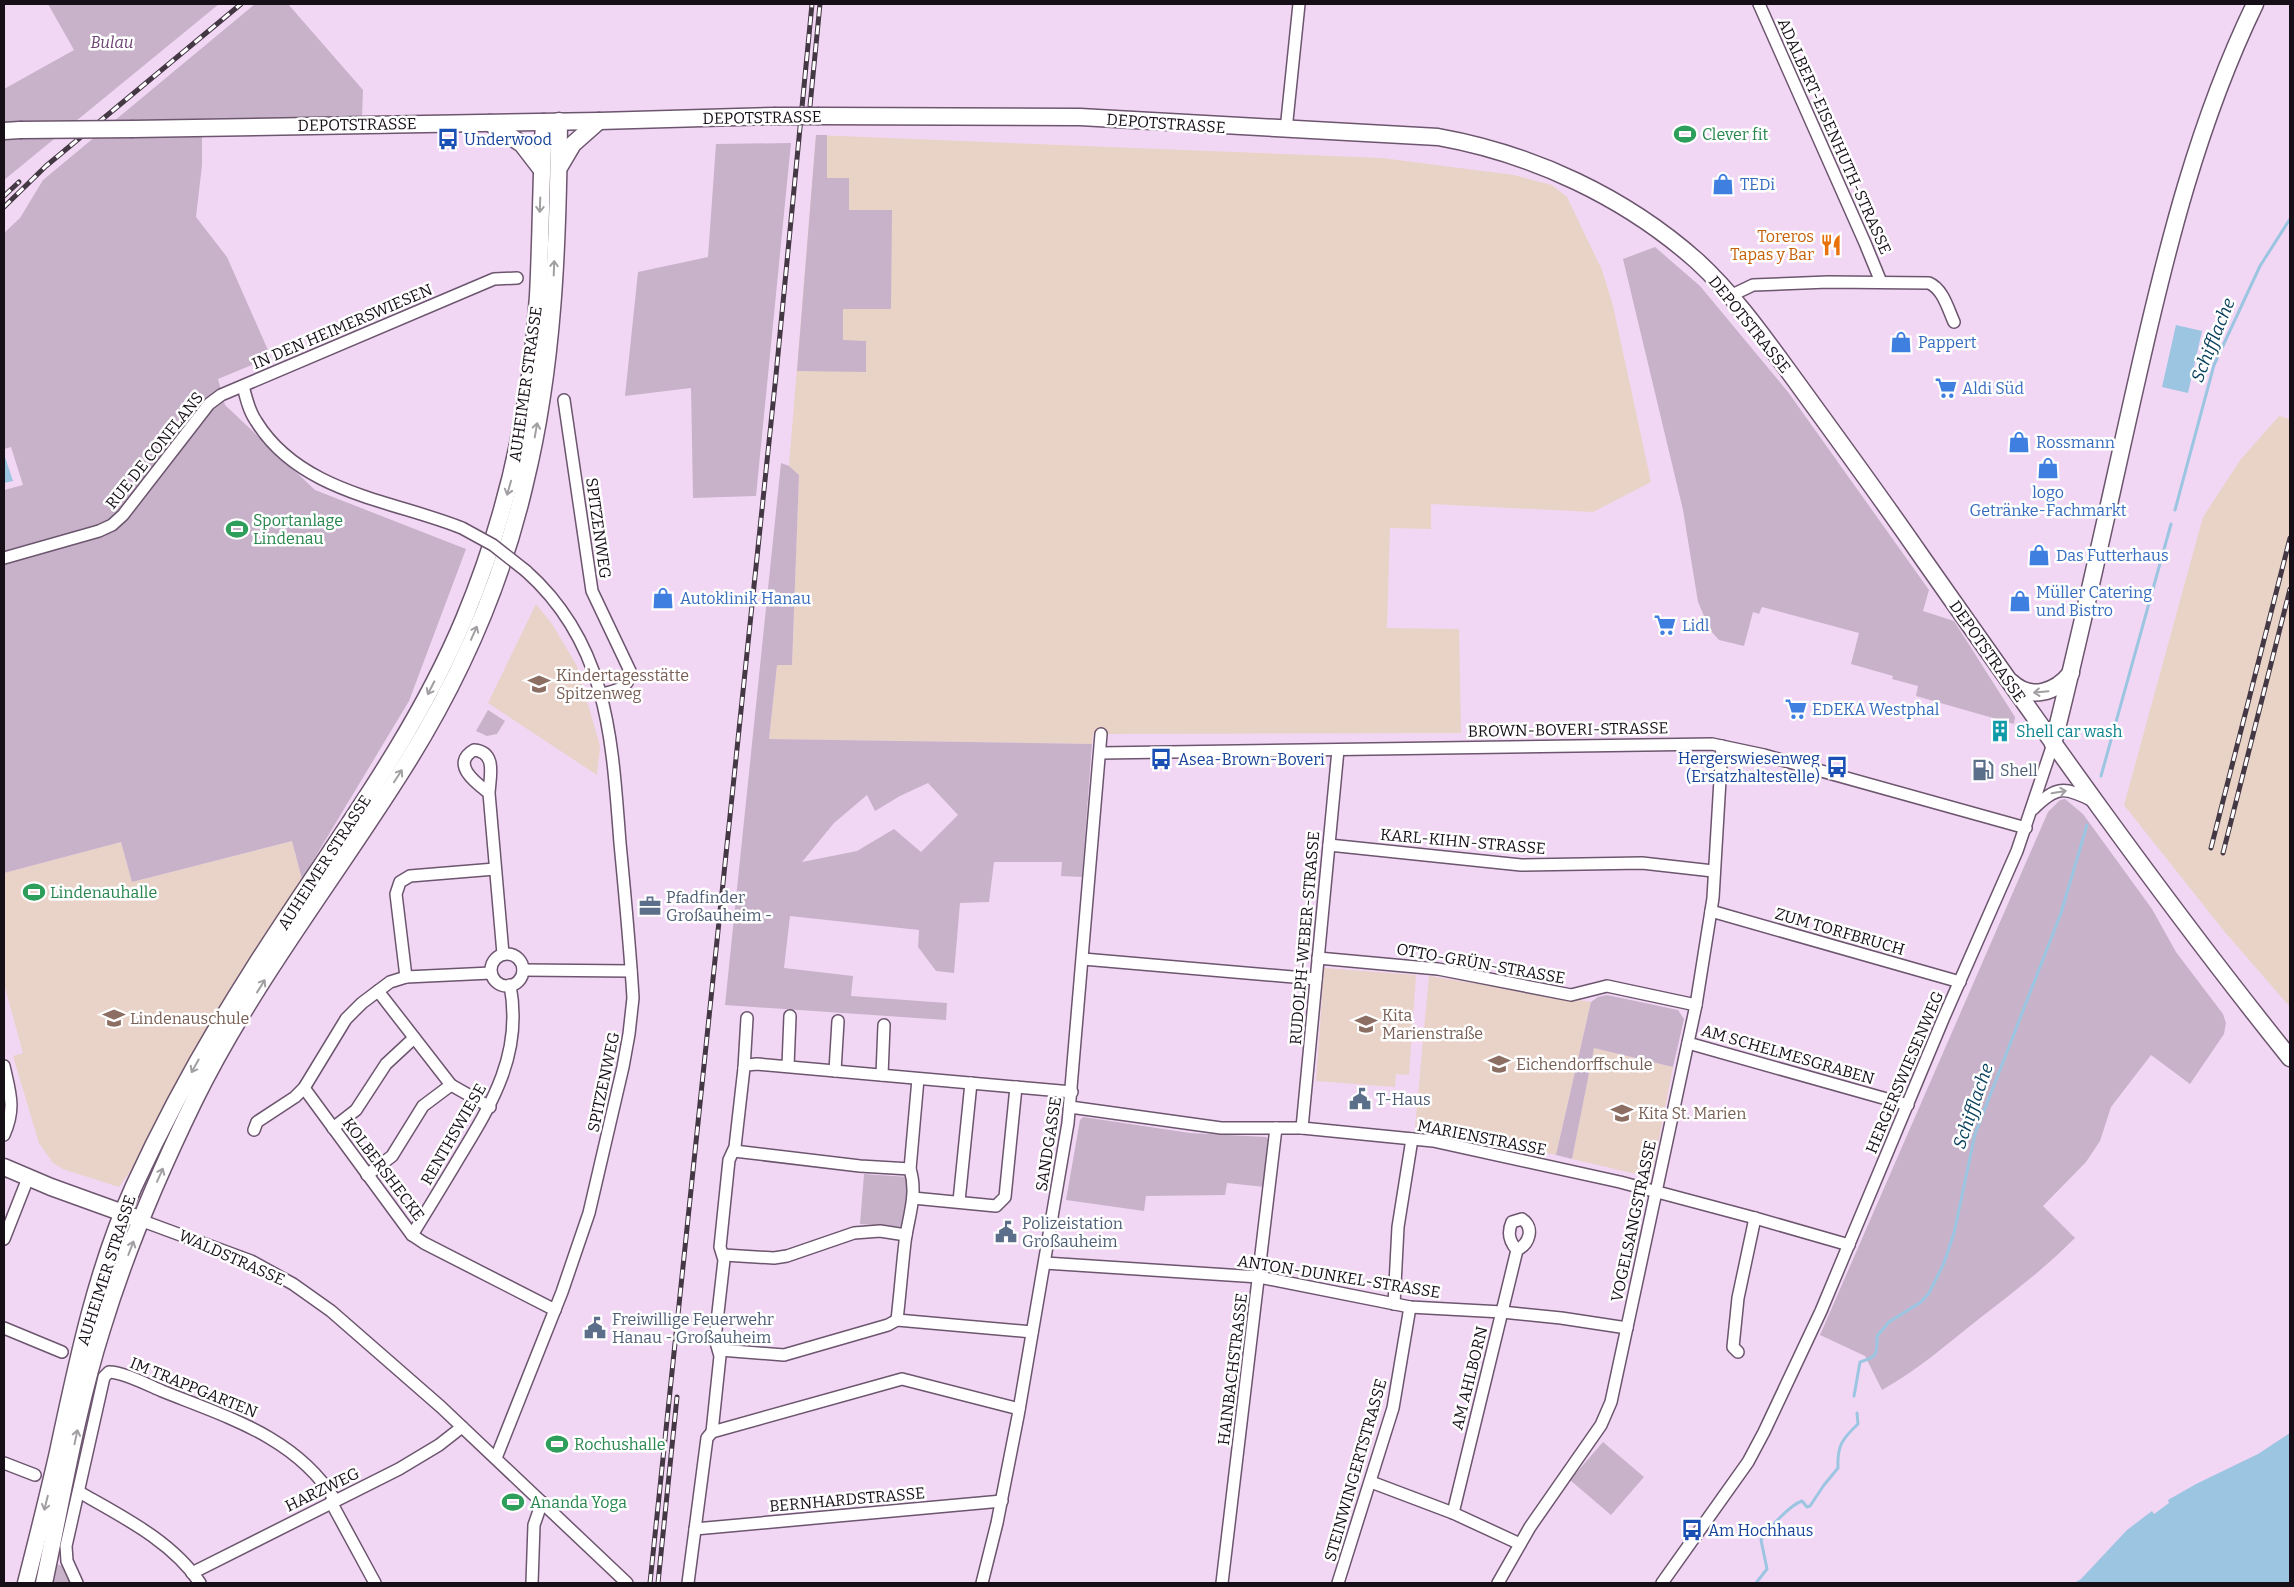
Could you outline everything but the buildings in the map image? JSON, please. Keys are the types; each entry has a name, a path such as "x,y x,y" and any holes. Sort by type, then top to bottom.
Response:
{"main road":[{"path":"2053,744 2071,673 2171,232 2209,110 2255,4"},
{"name":"DEPOTSTRASSE","path":"4,131 551,122 774,116 1080,117 1438,137 1482,146 1525,160 1581,184 1622,207 1695,260 1730,296 1820,414 2094,801 2290,1058"},
{"path":"490,122 522,144 550,170 573,144 599,121"},
{"name":"AUHEIMER STRASSE","path":"44,1583 88,1378 112,1297 140,1220 173,1145 216,1060 264,980 406,765 436,712 479,624 506,547 525,486 536,435 548,354 551,122"},
{"name":"AUHEIMER STRASSE","path":"26,1583 80,1353 123,1213 133,1188 174,1105 202,1054 252,972 400,744 441,669 464,620 496,532 511,479 527,399 550,170"},
{"path":"2008,680 2024,691 2044,692 2060,686 2071,673"},
{"name":"WALDSTRASSE","path":"4,1168 140,1220"}],"street":[{"path":"1286,130 1299,4"},
{"name":"ADALBERT-EISENHUTH-STRASSE","path":"1759,4 1881,282"},
{"name":"IN DEN HEIMERSWIESEN","path":"517,278 494,279 243,386 251,412 262,430 285,454 315,475 372,500 462,528 493,545 526,571"},
{"path":"1730,296 1753,286 1881,282 1933,285 1942,296 1954,322"},
{"name":"RUE DE CONFLANS","path":"4,558 99,531 112,525 123,515 210,404 221,395 243,386"},
{"name":"SPITZENWEG","path":"564,400 592,591 630,671 630,678 622,688 602,694"},
{"name":"SPITZENWEG","path":"496,1458 555,1310 589,1213 630,1034 633,998 614,763 602,694 590,661 572,626 547,593 526,571"},
{"name":"SANDGASSE","path":"982,1583 1002,1501 1045,1263 1070,1107 1101,734"},
{"name":"BROWN-BOVERI-STRASSE","path":"1100,753 1610,744 1697,744 1722,746 1764,755 2026,828"},
{"name":"HERGERSWIESENWEG","path":"1662,1583 1748,1462 1775,1410 1849,1245 1990,915 2026,828 2053,744"},
{"name":"VOGELSANGSTRASSE","path":"1498,1583 1520,1544 1605,1418 1612,1402 1696,1005 1711,911 1722,746"},
{"name":"RUDOLPH-WEBER-STRASSE","path":"1302,1128 1338,750"},
{"path":"2030,812 2047,796 2059,790 2074,792 2094,801"},
{"path":"489,793 503,954"},
{"name":"KARL-KIHN-STRASSE","path":"1329,845 1528,866 1642,863 1713,871"},
{"path":"406,977 396,894 400,882 410,876 495,869"},
{"name":"ZUM TORFBRUCH","path":"1711,911 1960,982"},
{"path":"503,954 516,956 520,960 523,970 520,979 510,986 496,982 491,973 494,959 503,954"},
{"name":"OTTO-GRÜN-STRASSE","path":"1318,958 1432,968 1571,995 1607,986 1696,1005"},
{"path":"1083,959 1316,979"},
{"path":"523,970 632,971"},
{"path":"254,1130 257,1122 295,1097 304,1088 346,1019 390,982 406,977 491,973"},
{"name":"RENTHSWIESE","path":"412,1235 490,1107 504,1072 513,1033 515,1011 510,986"},
{"path":"378,991 451,1084 466,1095 490,1107"},
{"path":"788,1066 790,1016"},
{"path":"688,1583 707,1438 712,1432 720,1350 715,1339 724,1255 720,1247 729,1160 734,1151 744,1068 747,1018"},
{"path":"835,1071 838,1021"},
{"path":"882,1075 884,1025"},
{"path":"333,1128 356,1110 386,1064 414,1038"},
{"name":"AM SCHELMESGRABEN","path":"1688,1043 1908,1105"},
{"path":"744,1068 752,1064 788,1066 1072,1092"},
{"path":"4,1066 12,1105 10,1122 4,1135"},
{"path":"897,1320 906,1235 913,1198 914,1181 910,1169 918,1079"},
{"path":"959,1201 971,1082"},
{"path":"367,1175 392,1156 423,1106 451,1084"},
{"path":"913,1198 996,1206 1005,1197 1016,1087"},
{"name":"KOLBERSHECKE","path":"304,1088 412,1235 424,1243 555,1310"},
{"name":"MARIENSTRASSE","path":"1070,1107 1221,1128 1302,1128 1434,1141 1656,1191 1849,1245"},
{"name":"HAINBACHSTRASSE","path":"1222,1583 1276,1128"},
{"path":"1394,1304 1398,1227 1412,1140"},
{"path":"734,1151 860,1166 910,1169"},
{"path":"4,1239 28,1178"},
{"path":"1738,1352 1733,1347 1736,1310 1755,1218"},
{"name":"WALDSTRASSE","path":"140,1220 251,1261 293,1284 358,1332 496,1458 627,1583"},
{"path":"724,1255 766,1258 787,1256 854,1233 880,1231 906,1235"},
{"name":"AM AHLBORN","path":"1453,1513 1516,1250"},
{"name":"ANTON-DUNKEL-STRASSE","path":"1045,1263 1259,1277 1394,1304 1502,1312 1627,1328"},
{"name":"STEINWINGERTSTRASSE","path":"1338,1583 1393,1408 1410,1306"},
{"path":"720,1350 784,1355 888,1325 897,1320 1032,1332"},
{"path":"4,1328 62,1352"},
{"name":"IM TRAPPGARTEN","path":"78,1583 67,1561 66,1550 104,1377 111,1371 238,1421 272,1438 314,1473 333,1501 375,1583"},
{"path":"712,1432 902,1379 1019,1409"},
{"name":"HARZWEG","path":"192,1573 412,1462 439,1445 462,1427"},
{"path":"4,1463 35,1475"},
{"path":"1371,1482 1453,1513 1520,1544"},
{"path":"79,1492 141,1529 172,1553 200,1583"},
{"name":"BERNHARDSTRASSE","path":"695,1529 1002,1501"},
{"path":"532,1583 534,1525 542,1502"}],"shaded area":[{"path":"816,135 1382,158 1514,175 1552,185 1567,197 1602,270 1613,306 1651,482 1593,512 1431,504 1431,529 1390,528 1387,628 1459,629 1461,733 1093,734 1092,744 769,739 777,664 792,665 799,475 789,466"},
{"path":"2279,416 2290,419 2290,1007 2224,931 2124,805 2203,517 2241,459"},
{"name":"Kindertagesstätte Spitzenweg","path":"536,604 552,624 577,666 600,746 597,775 488,703"},
{"name":"Lindenauschule","path":"292,841 302,879 245,968 170,1097 134,1166 119,1187 63,1169 53,1163 39,1143 13,1056 23,1053 4,984 4,873 121,842 132,882"},
{"name":"Kita Marienstraße","path":"1324,968 1416,975 1409,1075 1396,1074 1395,1087 1316,1081"},
{"name":"Eichendorffschule","path":"1429,976 1591,1002 1556,1155 1415,1127"},
{"name":"Kita St. Marien","path":"1594,1048 1673,1067 1652,1174 1649,1177 1572,1159"}],"green space":[{"name":"Bulau","path":"48,4 219,4 4,180 4,89 74,50"},
{"name":"Sportanlage Lindenau","path":"255,4 288,4 363,90 362,117 202,119 202,165 196,217 227,257 271,357 218,379 225,405 315,490 466,549 409,701 302,879 292,841 132,882 121,842 4,873 4,490 23,485 11,447 4,449 4,233 20,218 43,180"},
{"path":"816,135 827,135 827,178 849,178 849,210 892,210 891,309 843,309 843,340 866,341 866,372 797,371"},
{"path":"791,143 756,496 693,498 691,388 625,396 638,272 708,257 716,144"},
{"path":"1655,247 1700,286 1788,392 1929,590 1923,611 1954,621 2015,717 2014,724 1916,696 1918,686 1892,679 1893,676 1851,664 1859,633 1762,607 1759,614 1753,612 1744,646 1719,640 1710,630 1698,602 1683,510 1623,259"},
{"path":"781,463 789,466 799,475 792,665 777,665 769,739 1092,744 1082,877 1061,876 1062,862 994,862 989,902 960,903 954,973 936,971 918,947 919,930 790,916 784,968 853,976 851,996 947,1003 946,1020 725,1005","holes":["928,783 958,815 921,852 894,829 857,851 802,862 834,823 867,795 875,811 900,796"]},
{"path":"488,710 505,721 497,734 487,736 476,731"},
{"path":"2065,799 2083,814 2152,909 2176,952 2223,1014 2226,1023 2224,1034 2190,1084 2151,1055 2111,1107 2100,1141 2086,1162 2043,1206 2075,1238 2026,1282 1941,1349 1907,1375 1882,1390 1865,1356 1820,1335 2048,812 2060,800"},
{"path":"1607,995 1678,1010 1684,1019 1673,1067 1594,1048 1572,1159 1556,1155 1591,1002 1598,997"},
{"path":"1083,1117 1190,1133 1266,1137 1269,1140 1265,1187 1227,1183 1225,1195 1146,1196 1144,1211 1066,1200 1080,1120"},
{"path":"864,1174 908,1177 904,1227 860,1224"},
{"path":"1603,1442 1644,1477 1611,1515 1570,1480"},
{"path":"55,1564 63,1566 71,1583 51,1583"}],"water":[{"path":"2176,325 2202,331 2188,393 2162,387"},
{"path":"4,454 13,481 4,483"},
{"path":"2290,1433 2290,1583 2074,1583 2081,1579 2127,1530 2152,1511 2154,1514 2169,1503 2168,1500 2196,1484 2258,1454"}],"waterway":[{"name":"Schifflache","path":"2175,510 2214,365 2260,266 2290,219"},
{"name":"Schifflache","path":"2101,776 2171,524"},
{"name":"Schifflache","path":"1854,1396 1860,1362 1875,1354 1877,1336 1889,1322 1921,1302 1929,1293 1944,1263 1954,1233 1975,1134 2061,913 2087,825"},
{"name":"Schifflache","path":"1756,1583 1767,1569 1761,1540 1774,1523 1797,1503 1802,1501 1807,1507 1810,1506 1838,1468 1840,1448 1844,1439 1858,1424 1857,1413"}],"railway":[{"path":"4,207 46,166 241,4"},
{"path":"650,1583 776,375 812,4"},
{"path":"810,106 820,4"},
{"path":"4,196 19,182"},
{"path":"2211,848 2290,538"},
{"path":"2223,853 2290,589"},
{"path":"658,1583 677,1397"}],"place":[{"name":"Clever fit","path":"1685,134"},
{"name":"Underwood","path":"448,139"},
{"name":"TEDi","path":"1723,184"},
{"name":"Toreros Tapas y Bar","path":"1831,245"},
{"name":"Pappert","path":"1901,342"},
{"name":"Aldi Süd","path":"1946,388"},
{"name":"Rossmann","path":"2019,442"},
{"name":"logo Getränke-Fachmarkt","path":"2048,468"},
{"name":"Sportanlage Lindenau","path":"237,529"},
{"name":"Das Futterhaus","path":"2039,555"},
{"name":"Autoklinik Hanau","path":"663,598"},
{"name":"Müller Catering und Bistro","path":"2020,601"},
{"name":"Lidl","path":"1665,625"},
{"name":"Kindertagesstätte Spitzenweg","path":"539,684"},
{"name":"EDEKA Westphal","path":"1796,709"},
{"name":"Shell car wash","path":"2000,731"},
{"name":"Asea-Brown-Boveri","path":"1161,759"},
{"name":"Hergerswiesenweg (Ersatzhaltestelle)","path":"1837,767"},
{"name":"Shell","path":"1983,770"},
{"name":"Lindenauhalle","path":"34,892"},
{"name":"Pfadfinder Großauheim -","path":"650,906"},
{"name":"Lindenauschule","path":"114,1018"},
{"name":"Kita Marienstraße","path":"1366,1024"},
{"name":"Eichendorffschule","path":"1499,1064"},
{"name":"T-Haus","path":"1360,1099"},
{"name":"Kita St. Marien","path":"1622,1113"},
{"name":"Polizeistation Großauheim","path":"1006,1232"},
{"name":"Freiwillige Feuerwehr Hanau - Großauheim","path":"595,1328"},
{"name":"Rochushalle","path":"557,1444"},
{"name":"Ananda Yoga","path":"513,1502"},
{"name":"Am Hochhaus","path":"1692,1530"}]}
